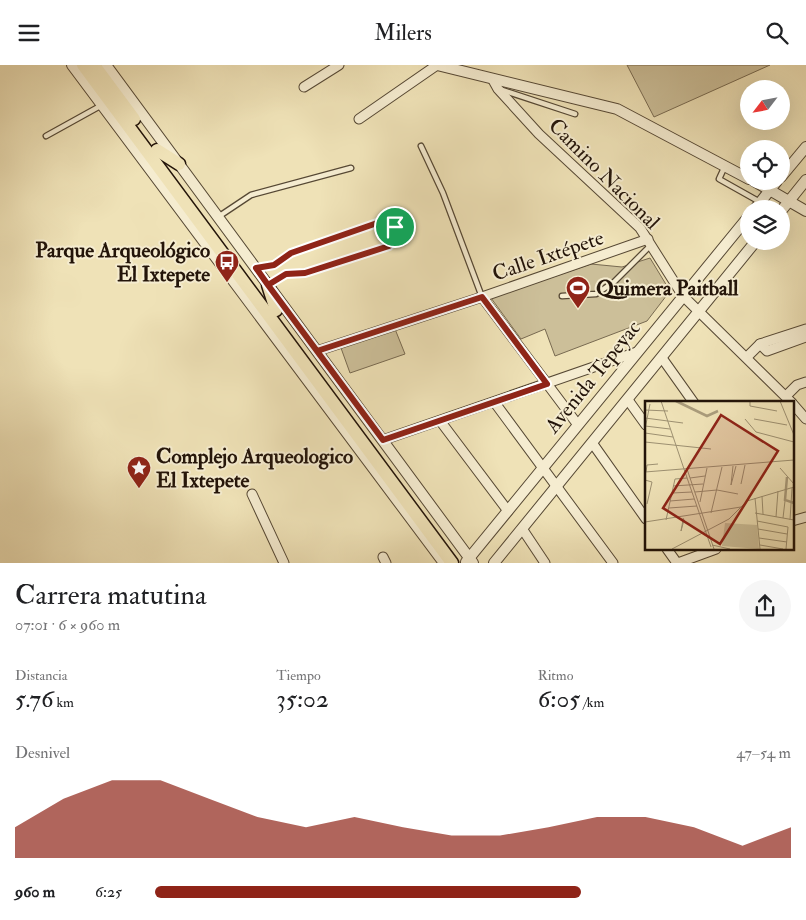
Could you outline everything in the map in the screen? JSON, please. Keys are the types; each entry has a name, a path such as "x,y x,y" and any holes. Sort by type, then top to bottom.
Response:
{"main road":[{"path":"83,65 101,74"},
{"path":"94,65 153,152 272,313 452,563"},
{"path":"153,152 179,165"},
{"path":"153,152 156,178"},
{"path":"268,285 272,313"},
{"path":"247,301 272,313 468,561"}],"street":[{"path":"72,65 444,563"},
{"path":"304,87 339,65"},
{"path":"359,119 437,65 617,109 740,174"},
{"path":"101,74 179,165 383,440 468,561"},
{"name":"Camino Nacional","path":"493,79 498,89 539,134 603,195 627,215 649,242 683,296 790,400"},
{"path":"790,166 806,147"},
{"path":"790,200 806,180"},
{"path":"761,200 770,190 806,211"},
{"name":"Avenida Tepeyac","path":"468,561 740,227"},
{"name":"Calle Ixtépete","path":"317,351 649,242"},
{"name":"Avenida Tepeyac","path":"494,563 593,444 749,250"},
{"path":"482,297 578,425"},
{"path":"747,357 760,344 768,351 800,336 806,329"},
{"path":"383,440 441,422 638,352"},
{"path":"662,358 693,401"},
{"path":"790,400 806,381"},
{"path":"628,400 645,424"},
{"path":"495,403 613,563"},
{"name":"Camino Nacional","path":"794,405 806,419"},
{"path":"441,422 508,511"},
{"path":"593,444 645,518"},
{"path":"252,494 284,563"},
{"path":"522,530 545,563"},
{"path":"668,550 678,563 713,550"}],"lane":[{"path":"498,89 575,115"},
{"path":"46,136 102,105"},
{"path":"421,146 444,193 482,297"},
{"path":"725,166 719,179 750,200"},
{"path":"218,217 251,195 351,168"},
{"path":"256,268 274,265 291,253 380,222 390,223 395,227 396,238 389,246 305,273 286,274 268,285"},
{"path":"562,296 596,294 614,282 649,242"}],"shaded area":[{"path":"627,65 770,65 654,117"},
{"name":"Quimera Paitball","path":"650,258 670,291 647,321 555,356 545,329 521,339 491,298 591,264 622,267"},
{"path":"395,329 405,354 350,373 341,348"}],"place":[{"name":"Parque Arqueológico El Ixtepete","path":"227,283"},
{"name":"Quimera Paitball","path":"578,309"},
{"name":"Complejo Arqueologico El Ixtepete","path":"139,489"}],"route":[{"path":"395,227 383,221 291,253 274,265 260,269 256,268 268,285 383,440 441,422 547,384 482,297 317,351 268,285 286,274 305,273 389,246 396,238 395,227"}]}
